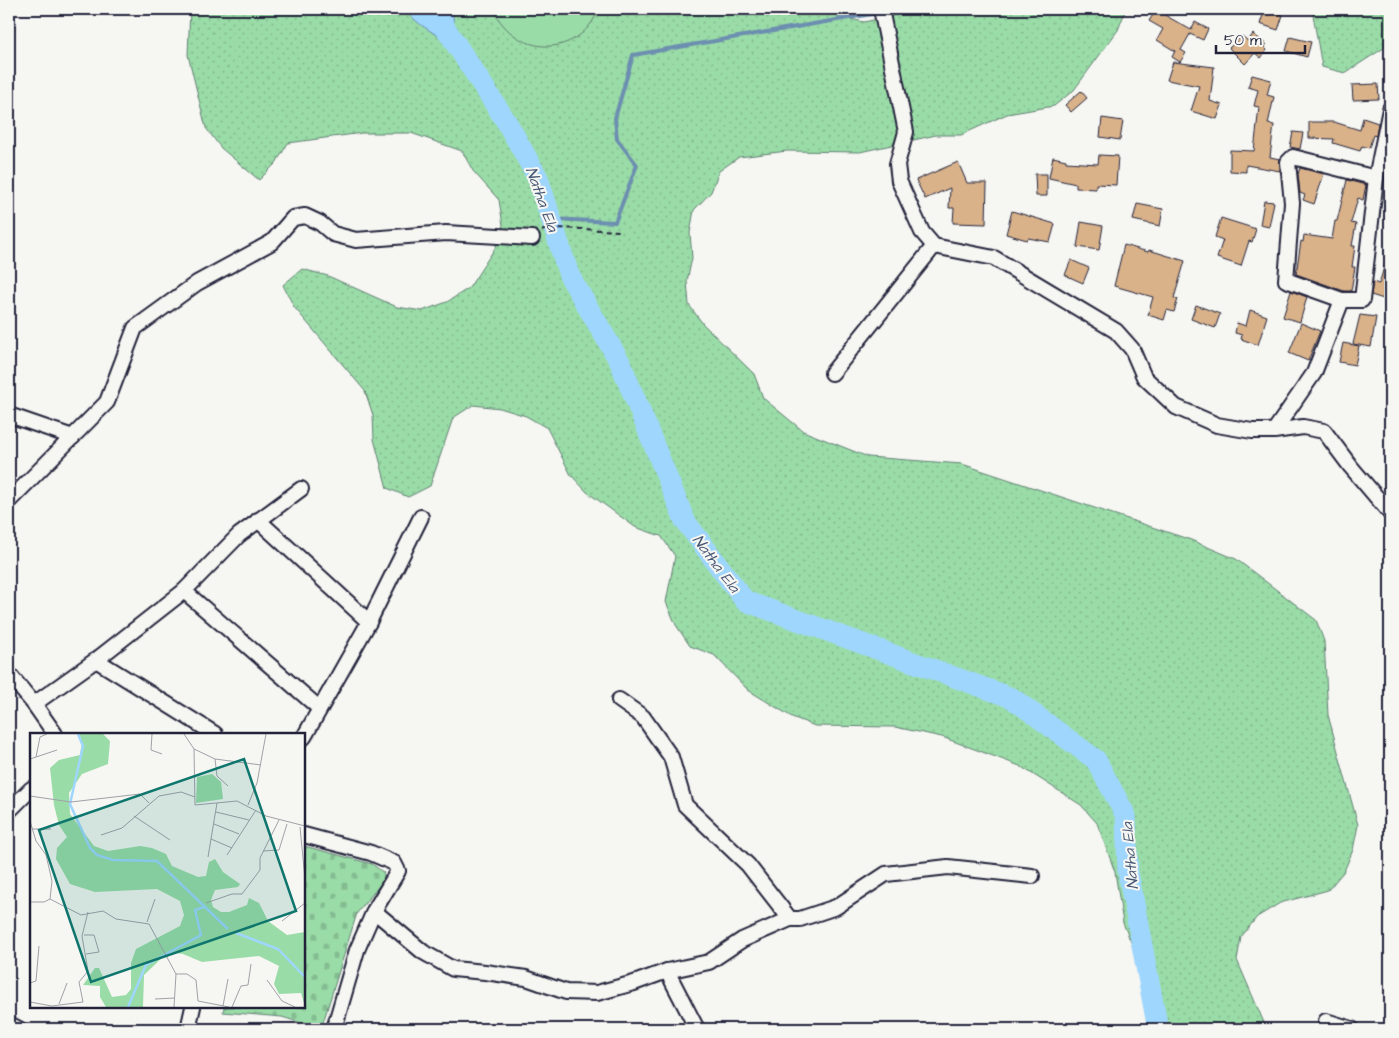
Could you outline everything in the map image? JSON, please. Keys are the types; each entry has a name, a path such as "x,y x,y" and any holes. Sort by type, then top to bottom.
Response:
{"street":[{"path":"881,9 906,132 897,164 900,181 922,232 934,246 994,258 1116,331 1132,349 1144,377 1176,407 1217,425 1252,431 1274,431 1303,427 1324,431 1351,467 1390,513"},
{"path":"1376,178 1292,157 1288,162 1292,202 1286,280 1342,300 1362,300 1376,178 1390,109"},
{"path":"9,500 107,402 135,328 197,283 272,242 293,218 305,216 320,222 333,234 356,240 446,233 532,238"},
{"path":"832,373 934,246"},
{"path":"1274,431 1314,373 1342,300"},
{"path":"9,415 73,437"},
{"path":"34,704 96,660 184,591 238,535 301,489"},
{"path":"305,735 369,622 421,517"},
{"path":"258,520 369,622"},
{"path":"184,591 319,708"},
{"path":"96,660 213,733"},
{"path":"9,674 34,704 54,733"},
{"path":"619,700 643,717 670,758 685,805 748,865 790,919"},
{"path":"9,811 30,790"},
{"path":"305,835 371,853 394,863 398,871 374,911 357,950 334,1029"},
{"path":"374,911 423,952 453,969 526,978 566,992 597,993 668,971 708,962 742,940 790,919 800,919 836,907 886,874 948,867 1032,876"},
{"path":"668,971 697,1029"},
{"path":"188,1029 193,1008"},
{"path":"1326,1021 1352,1029"},
{"path":"9,1024 19,1029"}],"path":[{"path":"545,228 619,231"}],"green space":[{"path":"190,9 828,9 841,17 864,22 924,9 1126,9 1118,30 1074,90 1054,106 1007,114 961,135 936,135 860,152 787,151 739,157 719,171 711,192 694,210 690,233 692,258 687,281 689,305 703,324 754,374 763,398 803,431 868,457 962,464 1191,540 1236,559 1316,620 1324,641 1328,715 1358,825 1353,850 1344,871 1328,890 1280,903 1257,917 1241,937 1237,960 1265,1025 1264,1029 1164,1029 1162,1017 1123,923 1115,872 1097,823 1081,805 1020,766 942,737 895,727 815,726 792,717 748,690 714,655 690,646 676,625 666,602 675,556 661,536 635,527 587,492 571,475 547,428 526,416 500,408 473,405 453,418 430,486 408,497 387,488 374,439 373,415 365,391 294,307 283,285 302,269 328,276 397,307 422,311 447,302 469,288 495,248 503,225 499,200 473,171 462,151 411,133 362,133 288,143 276,163 259,180 221,148 206,128 188,55"},
{"path":"493,9 599,9 589,26 577,37 562,44 546,46 531,44 516,36 503,25"},
{"path":"1312,9 1390,9 1390,44 1345,73 1322,67"},
{"path":"305,846 372,864 384,873 383,881 357,913 321,1029 282,1017 223,1012 224,1008 305,1008"}],"water":[{"path":"402,9 452,9 459,41 457,54 438,36"}],"building":[{"path":"1265,9 1283,15 1278,30 1260,24"},
{"path":"1156,10 1191,30 1195,22 1208,29 1203,40 1190,34 1181,50 1186,53 1180,62 1172,57 1175,51 1157,40 1163,29 1149,21"},
{"path":"1253,34 1266,44 1264,47 1267,50 1261,58 1255,53 1245,64 1229,48 1242,36 1248,41"},
{"path":"1290,37 1311,42 1307,57 1286,51"},
{"path":"1173,62 1214,67 1210,101 1222,105 1217,119 1191,111 1199,86 1167,80"},
{"path":"1252,75 1271,80 1267,95 1274,97 1268,124 1274,125 1270,157 1280,159 1280,171 1246,165 1246,172 1230,171 1230,150 1254,151 1259,107 1254,106 1258,90 1248,87"},
{"path":"1378,84 1379,99 1353,100 1352,85"},
{"path":"1081,91 1087,98 1071,112 1065,105"},
{"path":"1102,118 1123,121 1120,140 1100,137"},
{"path":"1363,118 1378,123 1376,136 1373,135 1369,148 1362,146 1360,151 1333,143 1334,139 1309,138 1309,122 1334,122 1360,130"},
{"path":"1293,132 1303,133 1300,149 1290,147"},
{"path":"1099,155 1118,156 1116,185 1096,184 1096,189 1076,188 1076,184 1049,178 1053,157 1066,160 1066,162 1098,164"},
{"path":"958,162 967,183 987,183 986,224 953,223 954,208 949,208 950,188 925,199 916,180"},
{"path":"1300,168 1324,174 1314,204 1303,200 1305,195 1300,193 1298,174"},
{"path":"1035,174 1047,174 1047,196 1036,196"},
{"path":"1347,180 1366,185 1363,200 1358,198 1351,223 1356,224 1352,246 1355,246 1352,267 1355,267 1351,291 1344,291 1296,274 1301,241 1303,242 1304,235 1332,239 1335,221 1337,221"},
{"path":"1264,201 1274,202 1269,227 1260,225"},
{"path":"1137,204 1163,209 1160,226 1133,220"},
{"path":"1012,211 1055,224 1050,242 1028,238 1027,240 1006,234"},
{"path":"1221,218 1256,229 1252,242 1249,241 1241,266 1217,258 1223,240 1215,237"},
{"path":"1081,222 1103,226 1099,250 1077,247"},
{"path":"1124,245 1148,252 1149,250 1185,261 1174,298 1178,299 1174,312 1167,310 1164,320 1148,315 1153,297 1114,286"},
{"path":"1388,254 1390,254 1390,301 1371,295 1373,282 1379,284"},
{"path":"1071,260 1089,268 1083,283 1065,275"},
{"path":"1291,291 1307,297 1300,322 1283,317"},
{"path":"1196,305 1220,314 1215,328 1191,319"},
{"path":"1250,310 1267,316 1258,345 1241,339 1242,335 1235,333 1237,323 1246,326"},
{"path":"1360,315 1376,317 1371,347 1353,344"},
{"path":"1301,323 1320,331 1308,361 1289,353"},
{"path":"1343,343 1359,346 1355,365 1339,362"}],"waterway":[{"name":"Natha Ela","path":"433,9 506,121 538,178 569,275 620,362 685,521 745,601 1012,698 1096,760 1126,816 1128,872 1158,1029"},
{"path":"551,219 615,222 637,165 617,139 615,118 633,55 901,9"}]}
